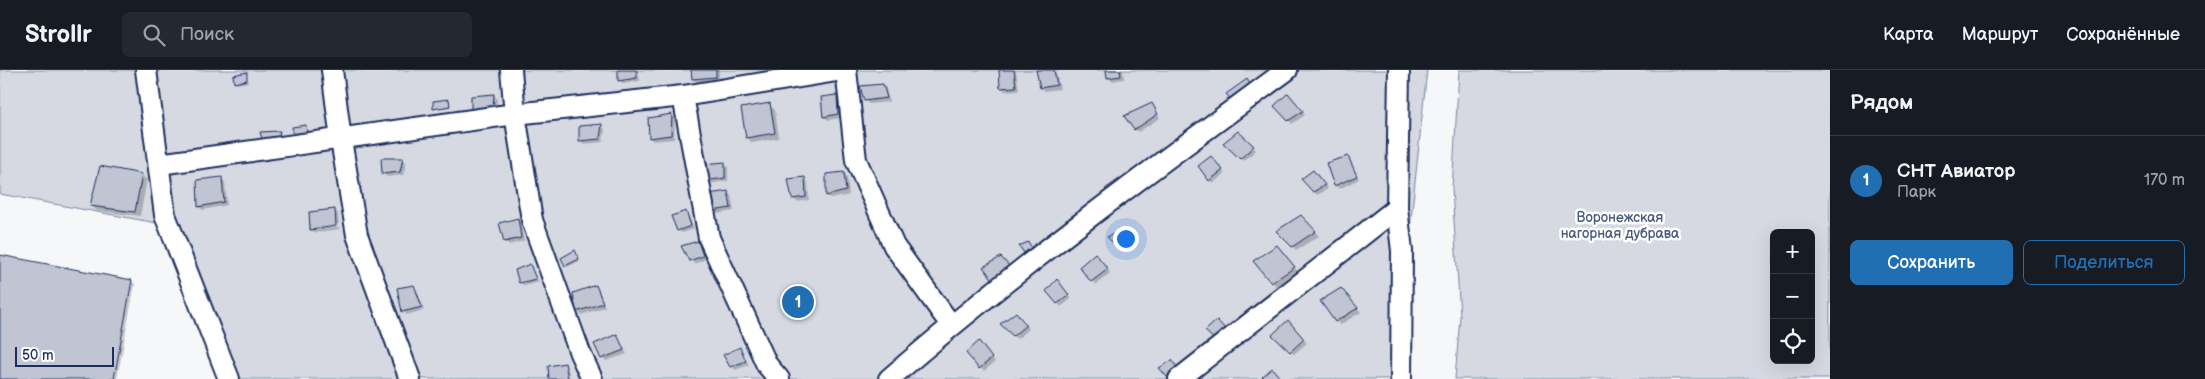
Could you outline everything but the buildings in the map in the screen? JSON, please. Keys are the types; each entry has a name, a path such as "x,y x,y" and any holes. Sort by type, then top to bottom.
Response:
{"street":[{"path":"146,70 165,215 229,379"},
{"path":"332,70 341,140 357,235 410,379"},
{"path":"511,70 515,114 532,220 580,353 592,379"},
{"path":"159,164 341,140 515,114 683,96 845,70 856,160 894,246 952,325"},
{"path":"890,379 952,325 1192,139 1287,70"},
{"path":"1399,70 1397,208 1402,251 1402,379"},
{"path":"683,96 709,238 767,365 779,379"},
{"path":"1179,379 1397,208"}],"green space":[{"path":"0,70 1427,70 1394,379 224,379 162,224 0,194"},
{"name":"Воронежская нагорная дубрава","path":"1459,70 1830,70 1830,379 1455,379 1460,316 1452,189"}],"place":[{"name":"СНТ Авиатор","path":"798,302"}]}
